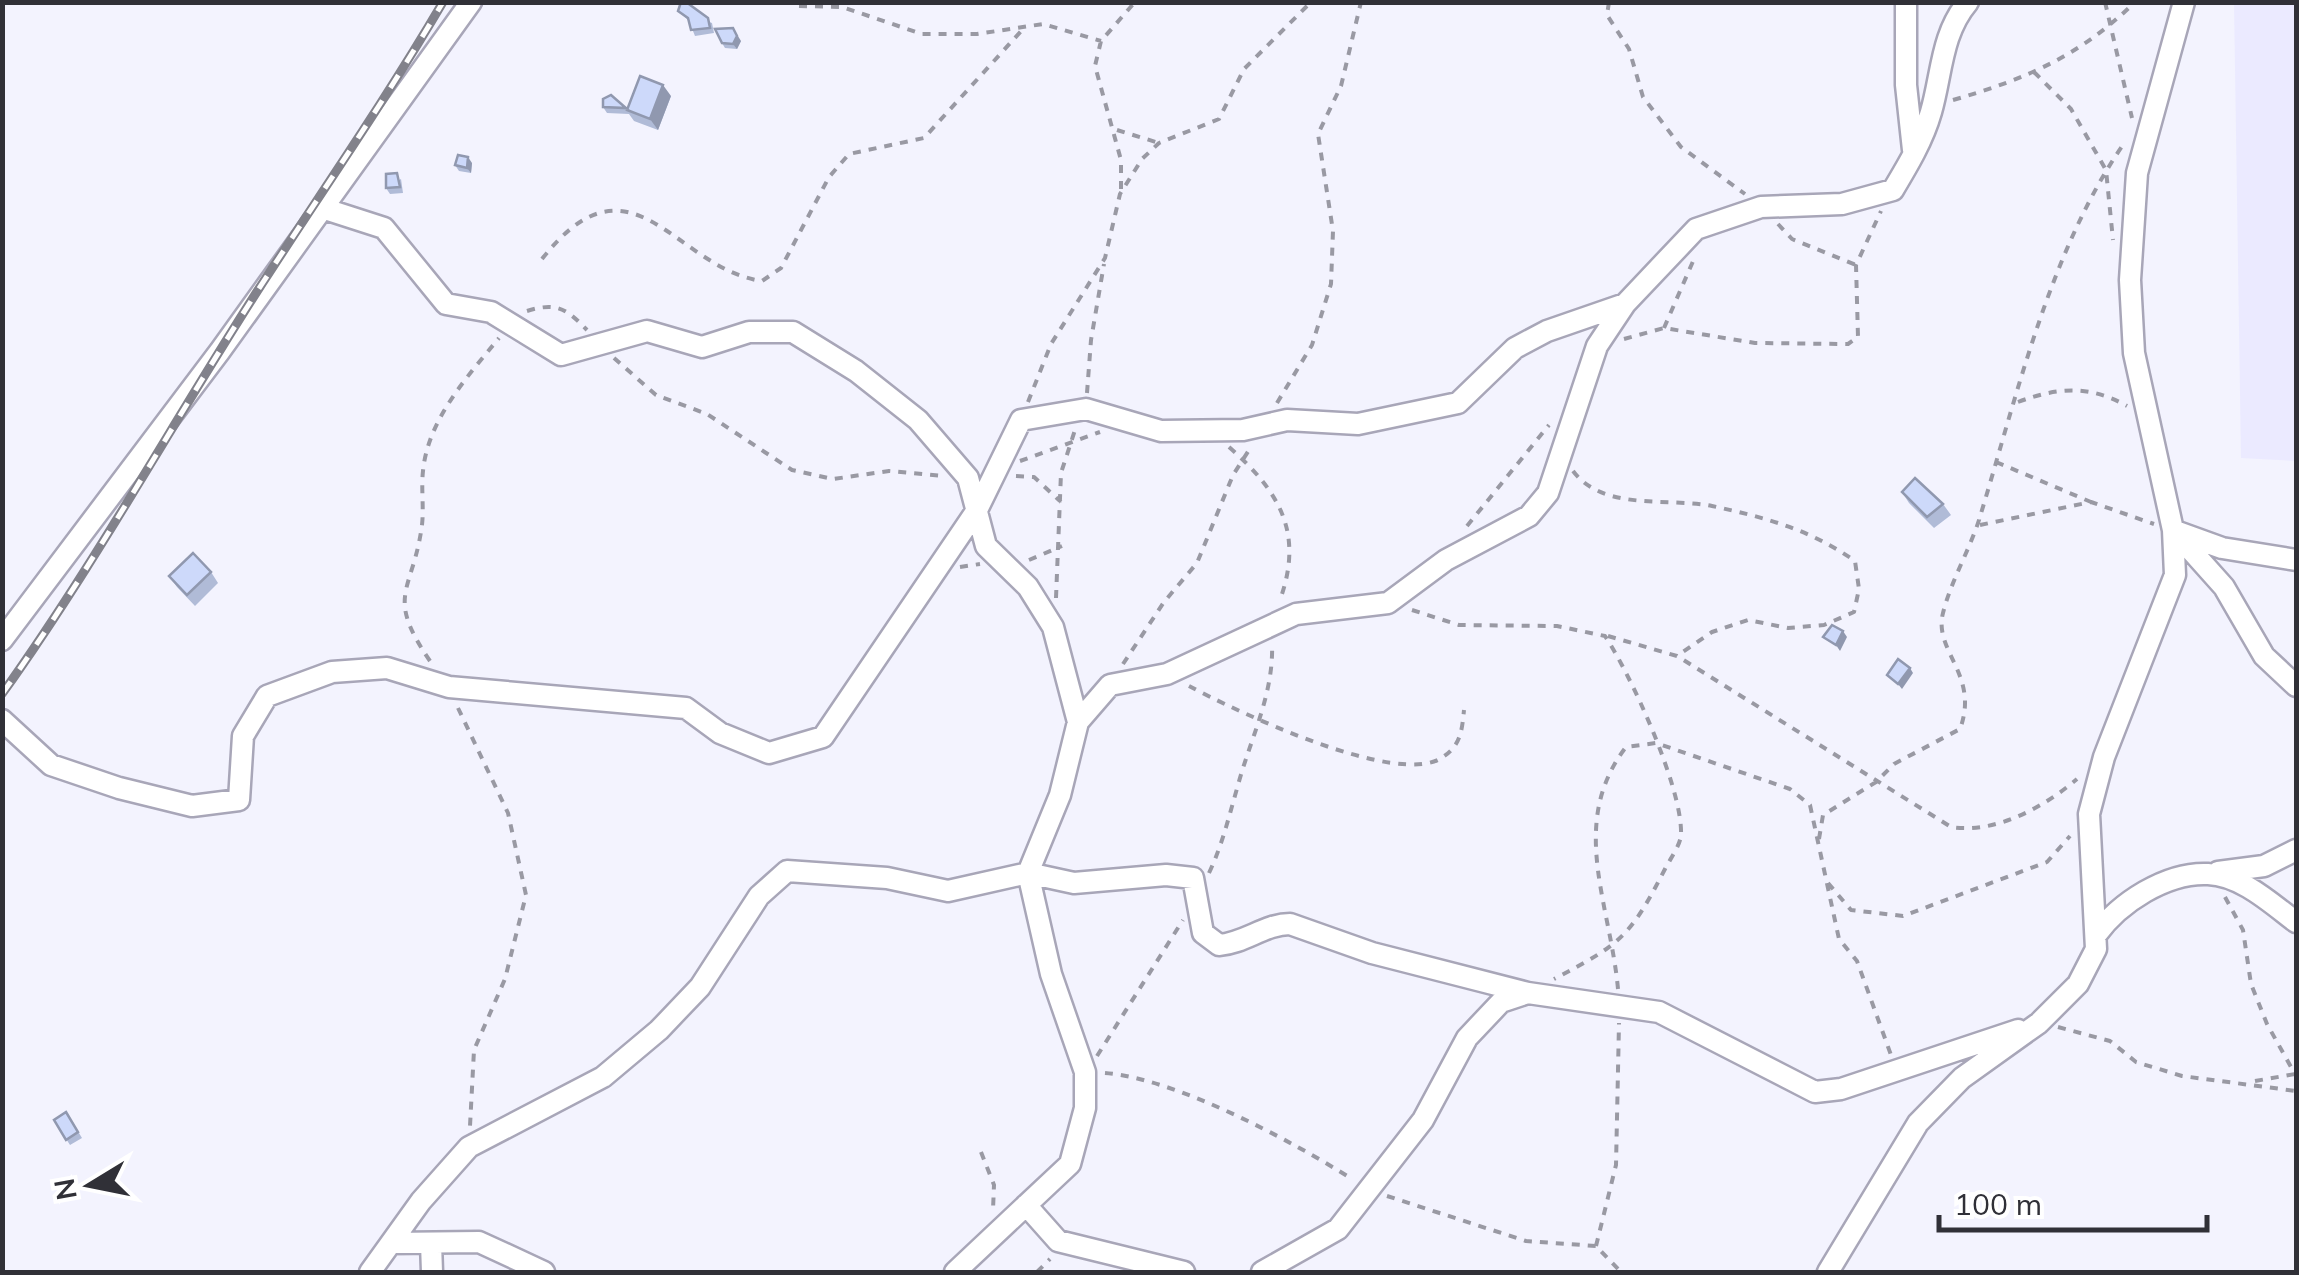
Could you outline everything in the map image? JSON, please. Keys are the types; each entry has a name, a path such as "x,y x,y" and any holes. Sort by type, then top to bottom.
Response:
{"street":[{"path":"2,640 325,208 372,134 471,2"},
{"path":"1906,2 1906,85 1914,156"},
{"path":"955,1272 1070,1164 1086,1108 1086,1072 1052,974 1028,872 1060,794 1078,722 1110,685 1167,674 1296,614 1388,603 1446,560 1529,516 1548,493 1598,346 1625,304 1696,229 1761,206 1842,204 1893,190 1914,156 1931,112 1944,47 1968,2"},
{"path":"1828,1272 1918,1123 1962,1078 2039,1022 2078,984 2096,948 2089,814 2104,756 2175,575 2173,530 2134,353 2130,280 2137,172 2184,2"},
{"path":"325,208 384,228 446,304 491,312 562,355 647,331 702,347 749,332 794,332 856,372 918,420 968,478 986,546 1028,587 1053,627 1078,722"},
{"path":"2,720 51,765 192,806 239,800 243,736 267,696 332,672 387,668 449,687 686,708 720,733 768,754 823,737 977,510 1021,420 1086,409 1161,431 1287,420 1358,424 1458,403 1515,348 1547,331 1625,304"},
{"path":"2173,530 2222,548 2296,560"},
{"path":"2173,530 2224,587 2264,656 2296,686"},
{"path":"2096,935 2116,908 2150,889 2202,875 2264,866 2296,850"},
{"path":"370,1272 469,1146 603,1077 658,1030 700,987 760,896 786,872 887,878 948,891 1028,872 1074,883 1166,875 1193,878 1203,933 1220,946 1242,944 1276,924 1290,924 1372,953 1528,992 1660,1012 1815,1092 1842,1090 2039,1022"},
{"path":"2202,875 2255,890 2296,922"},
{"path":"1262,1272 1338,1228 1423,1120 1467,1038 1501,1002 1528,992"},
{"path":"1026,1206 1058,1240 1184,1272"},
{"path":"431,1242 432,1272"},
{"path":"391,1243 479,1242 544,1272"}],"path":[{"path":"1053,627 1068,444 1086,409 1090,340 1120,194 1121,160 1095,66 1101,41 1135,2"},
{"path":"1120,194 1142,159 1160,143 1219,119 1244,69 1312,2"},
{"path":"1110,685 1164,602 1197,563 1233,475 1312,344 1331,284 1333,231 1318,134 1342,86 1361,2"},
{"path":"1609,2 1607,15 1628,49 1643,96 1681,147 1761,206 1792,239 1856,265"},
{"path":"1818,844 1823,815 1876,782 1894,764 1960,729 1966,685 1943,634 1942,616 1978,525 2064,257 2106,170 2134,129 2106,2"},
{"path":"1931,112 2079,52 2136,2"},
{"path":"800,6 842,6 922,34 1023,29 1043,24 1101,41"},
{"path":"542,259 563,232 596,215 623,211 650,217 735,278 762,281 781,268 829,177 849,154 924,138 1023,29"},
{"path":"2034,72 2071,108 2106,170 2115,252"},
{"path":"1114,128 1135,139 1160,143"},
{"path":"1612,351 1625,338 1664,328 1754,343 1848,344 1858,338 1856,265 1893,190"},
{"path":"1664,328 1695,256"},
{"path":"1021,420 1051,344 1106,258"},
{"path":"469,1146 474,1050 505,979 526,896 508,812 449,687 408,628 402,597 422,526 423,466 449,400 509,326 526,311 550,304 568,310 626,372 656,395 708,414 792,470 832,479 888,471 968,478"},
{"path":"2015,403 2052,390 2102,392 2149,419"},
{"path":"1463,534 1552,421"},
{"path":"997,470 1128,422"},
{"path":"1561,454 1582,482 1611,495 1708,505 1815,533 1856,561 1859,590 1854,612 1824,625 1788,628 1748,620 1712,632 1676,656"},
{"path":"1996,462 2091,502 2173,530"},
{"path":"987,490 1002,480 1034,477 1061,502"},
{"path":"1978,525 2091,502"},
{"path":"1388,603 1459,625 1558,626 1676,656 1950,827 1971,830 2012,819 2058,795 2104,756"},
{"path":"1528,992 1614,948 1642,914 1681,838 1677,801 1656,743 1620,660 1605,636"},
{"path":"1167,674 1260,724 1370,758 1422,765 1442,758 1460,740 1464,710"},
{"path":"1596,1246 1616,1165 1619,1006 1614,948 1592,839 1607,772 1626,747 1656,743 1790,789 1810,805 1838,939 1858,960 1897,1071"},
{"path":"1826,881 1851,910 1903,916 2047,862 2089,814"},
{"path":"2202,875 2225,898 2244,930 2251,984 2296,1075 2246,1082"},
{"path":"1086,1072 1134,1004 1198,894"},
{"path":"2039,1022 2110,1040 2136,1062 2182,1076 2296,1090"},
{"path":"1086,1072 1128,1075 1198,1102 1300,1146 1369,1190 1526,1242 1596,1246 1621,1272"}],"shaded area":[{"path":"2234,3 2296,3 2296,461 2241,458"}],"building":[{"path":"681,2 708,18 710,28 691,30 688,18 678,11"},
{"path":"733,28 737,36 733,44 722,43 715,29"},
{"path":"640,76 663,85 650,119 627,110"},
{"path":"611,95 626,108 603,107 603,99"},
{"path":"458,155 468,157 467,168 455,165"},
{"path":"397,173 400,187 386,188 386,174"},
{"path":"1915,478 1943,504 1927,517 1902,492"},
{"path":"193,553 211,572 187,595 169,576"},
{"path":"1832,625 1843,631 1836,645 1823,637"},
{"path":"1898,659 1910,668 1898,684 1887,675"},
{"path":"66,1112 78,1132 66,1140 54,1120"}],"railway":[{"path":"2,694 69,595 226,340 443,2"}]}
